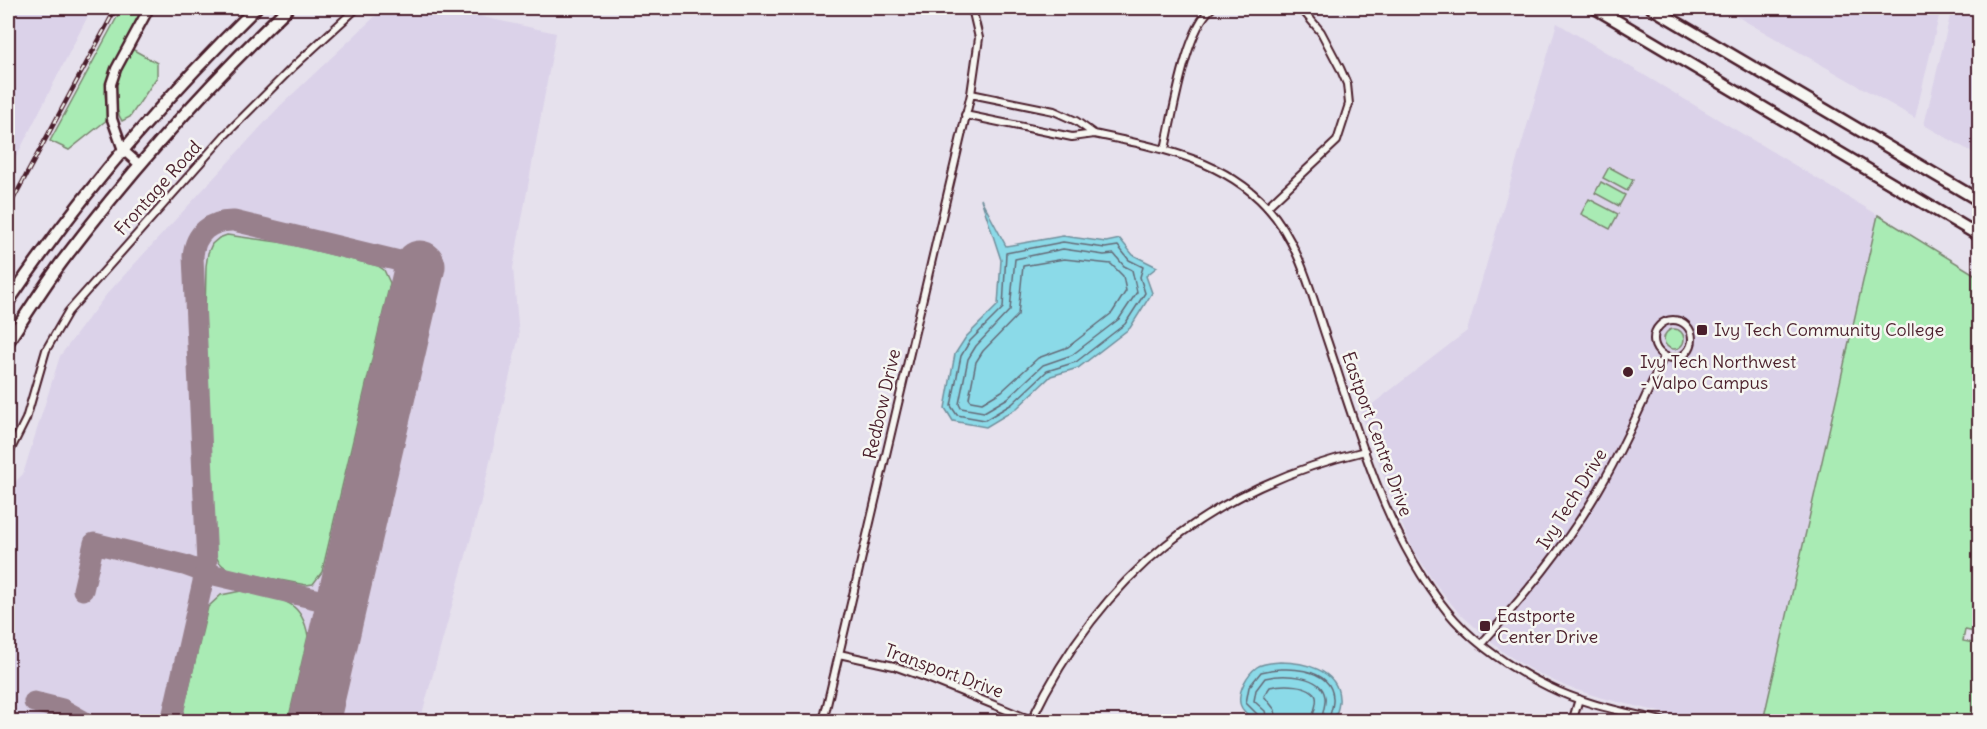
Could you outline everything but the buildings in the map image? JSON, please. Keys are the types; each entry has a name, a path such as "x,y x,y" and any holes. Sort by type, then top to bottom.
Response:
{"highway":[{"path":"8,302 32,265 123,150 256,8"},
{"path":"8,342 60,265 140,165 210,86 288,8"},
{"path":"1595,8 1980,237"},
{"path":"1652,8 1980,201"}],"street":[{"path":"140,165 123,150 112,118 111,84 116,69 149,8"},
{"name":"Frontage Road","path":"8,455 26,419 46,350 68,312 225,135 294,66 357,8"},
{"path":"971,94 978,38 972,8"},
{"path":"1165,149 1189,47 1196,27 1207,11 1212,8"},
{"path":"1267,207 1337,141 1349,104 1347,84 1340,68 1321,32 1301,8"},
{"name":"Redbow Drive","path":"823,722 971,94"},
{"name":"Eastport Centre Drive","path":"971,94 1054,111 1076,121 1094,134"},
{"name":"Eastport Centre Drive","path":"965,115 1072,136 1094,134 1165,149 1221,171 1267,207 1284,232 1304,272 1365,451 1388,510 1412,561 1448,612 1482,643 1520,671 1550,687 1579,699 1666,722"},
{"path":"1674,319 1680,320 1690,328 1692,346 1683,356 1670,358 1664,356 1655,346 1655,333 1662,323 1674,319"},
{"name":"Ivy Tech Drive","path":"1482,643 1555,555 1597,493 1630,431 1664,356"},
{"path":"1034,720 1060,665 1080,635 1132,574 1160,549 1223,506 1254,489 1331,459 1365,451"},
{"name":"Transport Drive","path":"839,654 894,666 1034,720"},
{"path":"1572,722 1579,699"}],"shaded area":[{"path":"8,8 92,8 8,173"},
{"path":"384,8 442,8 556,33 513,268 519,336 480,505 420,721 8,722 8,489 23,474 60,356 106,295 280,106"},
{"path":"1722,8 1941,8 1915,118"},
{"path":"1952,8 1979,8 1979,156 1924,125"},
{"name":"Ivy Tech Northwest - Valpo Campus","path":"1557,23 1878,215 1763,721 1697,721 1602,698 1567,687 1531,670 1503,652 1458,612 1433,581 1412,547 1398,516 1361,413 1467,331"}],"green space":[{"path":"122,8 144,8 110,71 105,93 108,119 69,150 50,141"},
{"path":"132,49 157,63 157,77 130,117 122,121 115,98 115,79"},
{"path":"1609,167 1633,180 1627,191 1603,178"},
{"path":"1601,182 1625,195 1619,206 1595,193"},
{"path":"1589,199 1618,214 1610,229 1581,214"},
{"path":"1878,215 1979,277 1980,633 1965,630 1963,641 1979,644 1979,721 1763,721"},
{"path":"227,235 285,243 378,266 384,270 390,283 322,572 313,584 306,585 233,571 222,565 215,554 205,316 206,266 212,244"},
{"path":"1674,329 1681,332 1684,339 1681,346 1674,349 1667,346 1664,339 1667,332"},
{"path":"241,591 285,601 293,606 305,623 308,636 288,721 181,721 208,607 221,595"}],"water":[{"path":"981,199 1006,246 1063,236 1106,242 1120,239 1133,255 1157,267 1146,276 1152,293 1130,328 1078,368 1051,376 1016,409 986,427 953,421 945,408 955,354 966,337 998,305 1001,260"},
{"path":"1280,662 1317,669 1332,680 1337,688 1339,701 1334,721 1260,722 1246,713 1241,706 1240,698 1247,678 1259,666"}],"taxiway":[{"path":"171,722 207,564 193,256 197,241 211,226 234,221 420,266"},
{"path":"83,590 94,543 184,565 206,573 341,605"},
{"path":"34,702 62,709 85,722"}],"runway":[{"path":"314,722 420,266"}],"railway":[{"path":"8,209 116,8"}],"place":[{"name":"Ivy Tech Community College","path":"1702,330"},
{"name":"Ivy Tech Northwest - Valpo Campus","path":"1628,372"},
{"name":"Eastporte Center Drive","path":"1485,626"}]}
